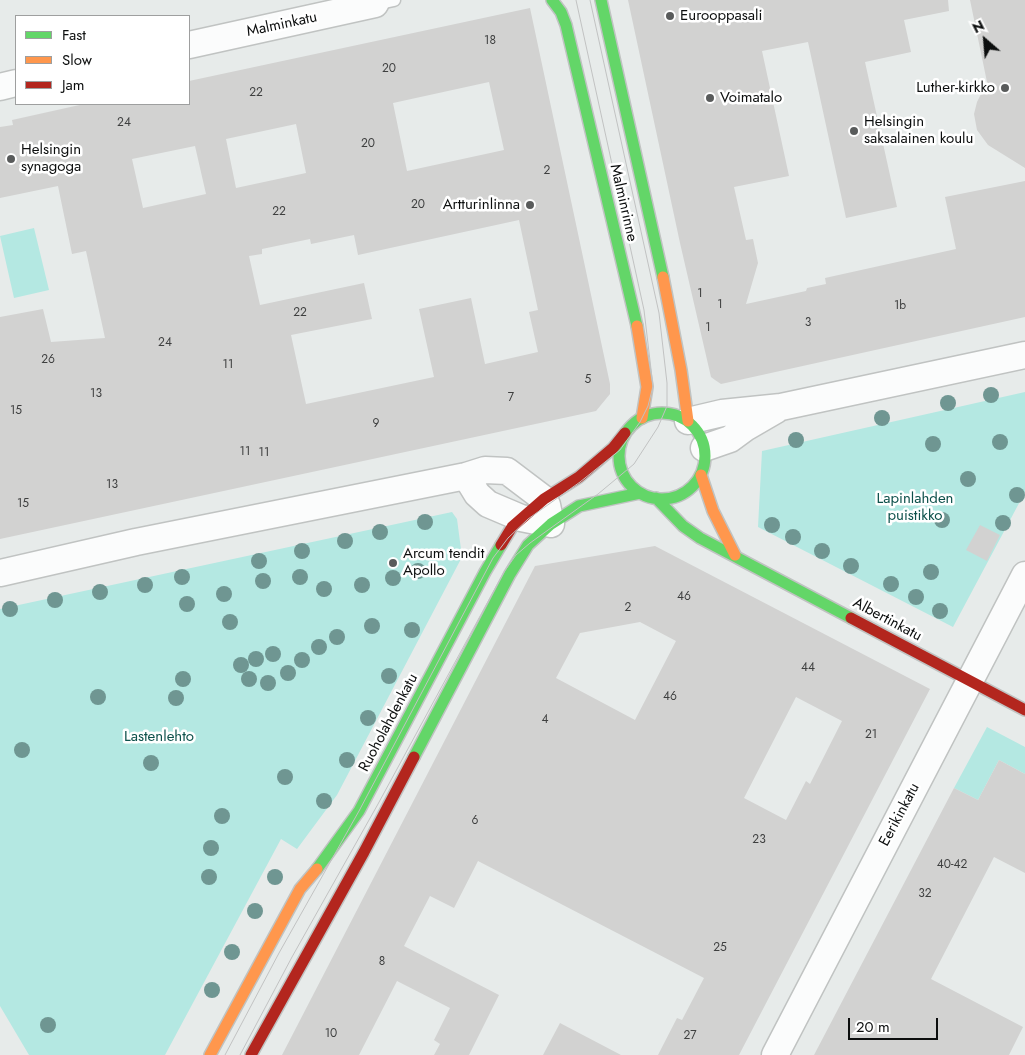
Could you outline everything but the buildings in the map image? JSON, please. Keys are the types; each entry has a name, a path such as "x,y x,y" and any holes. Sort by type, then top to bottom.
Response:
{"street":[{"name":"Malminrinne","path":"552,0 561,12 566,25 641,343 647,387 642,418"},
{"name":"Malminrinne","path":"601,0 661,269 681,370 688,421"},
{"name":"Malminkatu","path":"190,45 382,1"},
{"path":"0,87 15,84"},
{"path":"688,421 722,413 781,407 1025,355"},
{"path":"704,448 730,439 781,407"},
{"path":"251,1055 364,852 510,574 548,512 579,477 613,448 626,432 632,425 651,414 670,414 688,421 696,429 704,448 704,466 701,474 687,491 667,498 656,498 640,492 631,485 623,474 620,464 621,443 626,432"},
{"path":"0,573 136,542 466,476 485,470 507,471 548,512"},
{"path":"701,474 713,511 735,555"},
{"path":"466,476 477,494 488,504 521,518 640,492"},
{"name":"Albertinkatu","path":"656,498 683,526 700,538 1025,710"},
{"name":"Ruoholahdenkatu","path":"210,1055 300,889 359,811 493,558 512,528 521,518"},
{"name":"Eerikinkatu","path":"775,1055 1025,575"}],"green space":[{"path":"34,228 49,290 14,298 0,236"},
{"name":"Lapinlahden puistikko","path":"1025,392 1025,492 953,627 758,527 762,451"},
{"name":"Lastenlehto","path":"452,512 457,519 462,557 337,795 297,849 281,839 165,1055 29,1055 0,1006 0,609"},
{"path":"987,727 1025,747 1025,774 999,760 978,800 954,788"}],"tram line":[{"path":"225,1055 279,953 359,811 493,558 508,538 528,519 580,482 620,450 640,422 648,406 653,386 644,310 576,0"},
{"path":"240,1055 504,572 516,555 530,543 598,494 634,464 658,427 667,406 667,383 659,313 590,0"}],"traffic: fast":[{"path":"552,0 561,12 566,25 637,326"},
{"path":"601,0 663,277"},
{"path":"662,413 686,420 698,432 705,456 698,480 686,492 662,499 638,492 626,480 619,456 626,432 638,420 662,413"},
{"path":"414,757 510,574 528,545 551,524 579,506 640,493"},
{"path":"656,498 683,526 700,538 851,618"},
{"path":"317,869 359,811 501,545"}],"traffic: slow":[{"path":"663,277 681,370 688,421"},
{"path":"637,326 647,387 642,418"},
{"path":"701,475 713,511 735,555"},
{"path":"210,1055 300,889 317,869"}],"traffic: jam":[{"path":"501,545 512,527 544,499 579,477 613,448 625,433"},
{"path":"851,618 1025,710"},
{"path":"251,1055 364,852 414,757"}],"place":[{"name":"Eurooppasali","path":"670,16"},
{"name":"Luther-kirkko","path":"1005,88"},
{"name":"Voimatalo","path":"710,98"},
{"name":"Helsingin saksalainen koulu","path":"854,131"},
{"name":"Helsingin synagoga","path":"11,159"},
{"name":"Artturinlinna","path":"530,205"},
{"name":"Arcum tendit Apollo","path":"393,563"}]}
